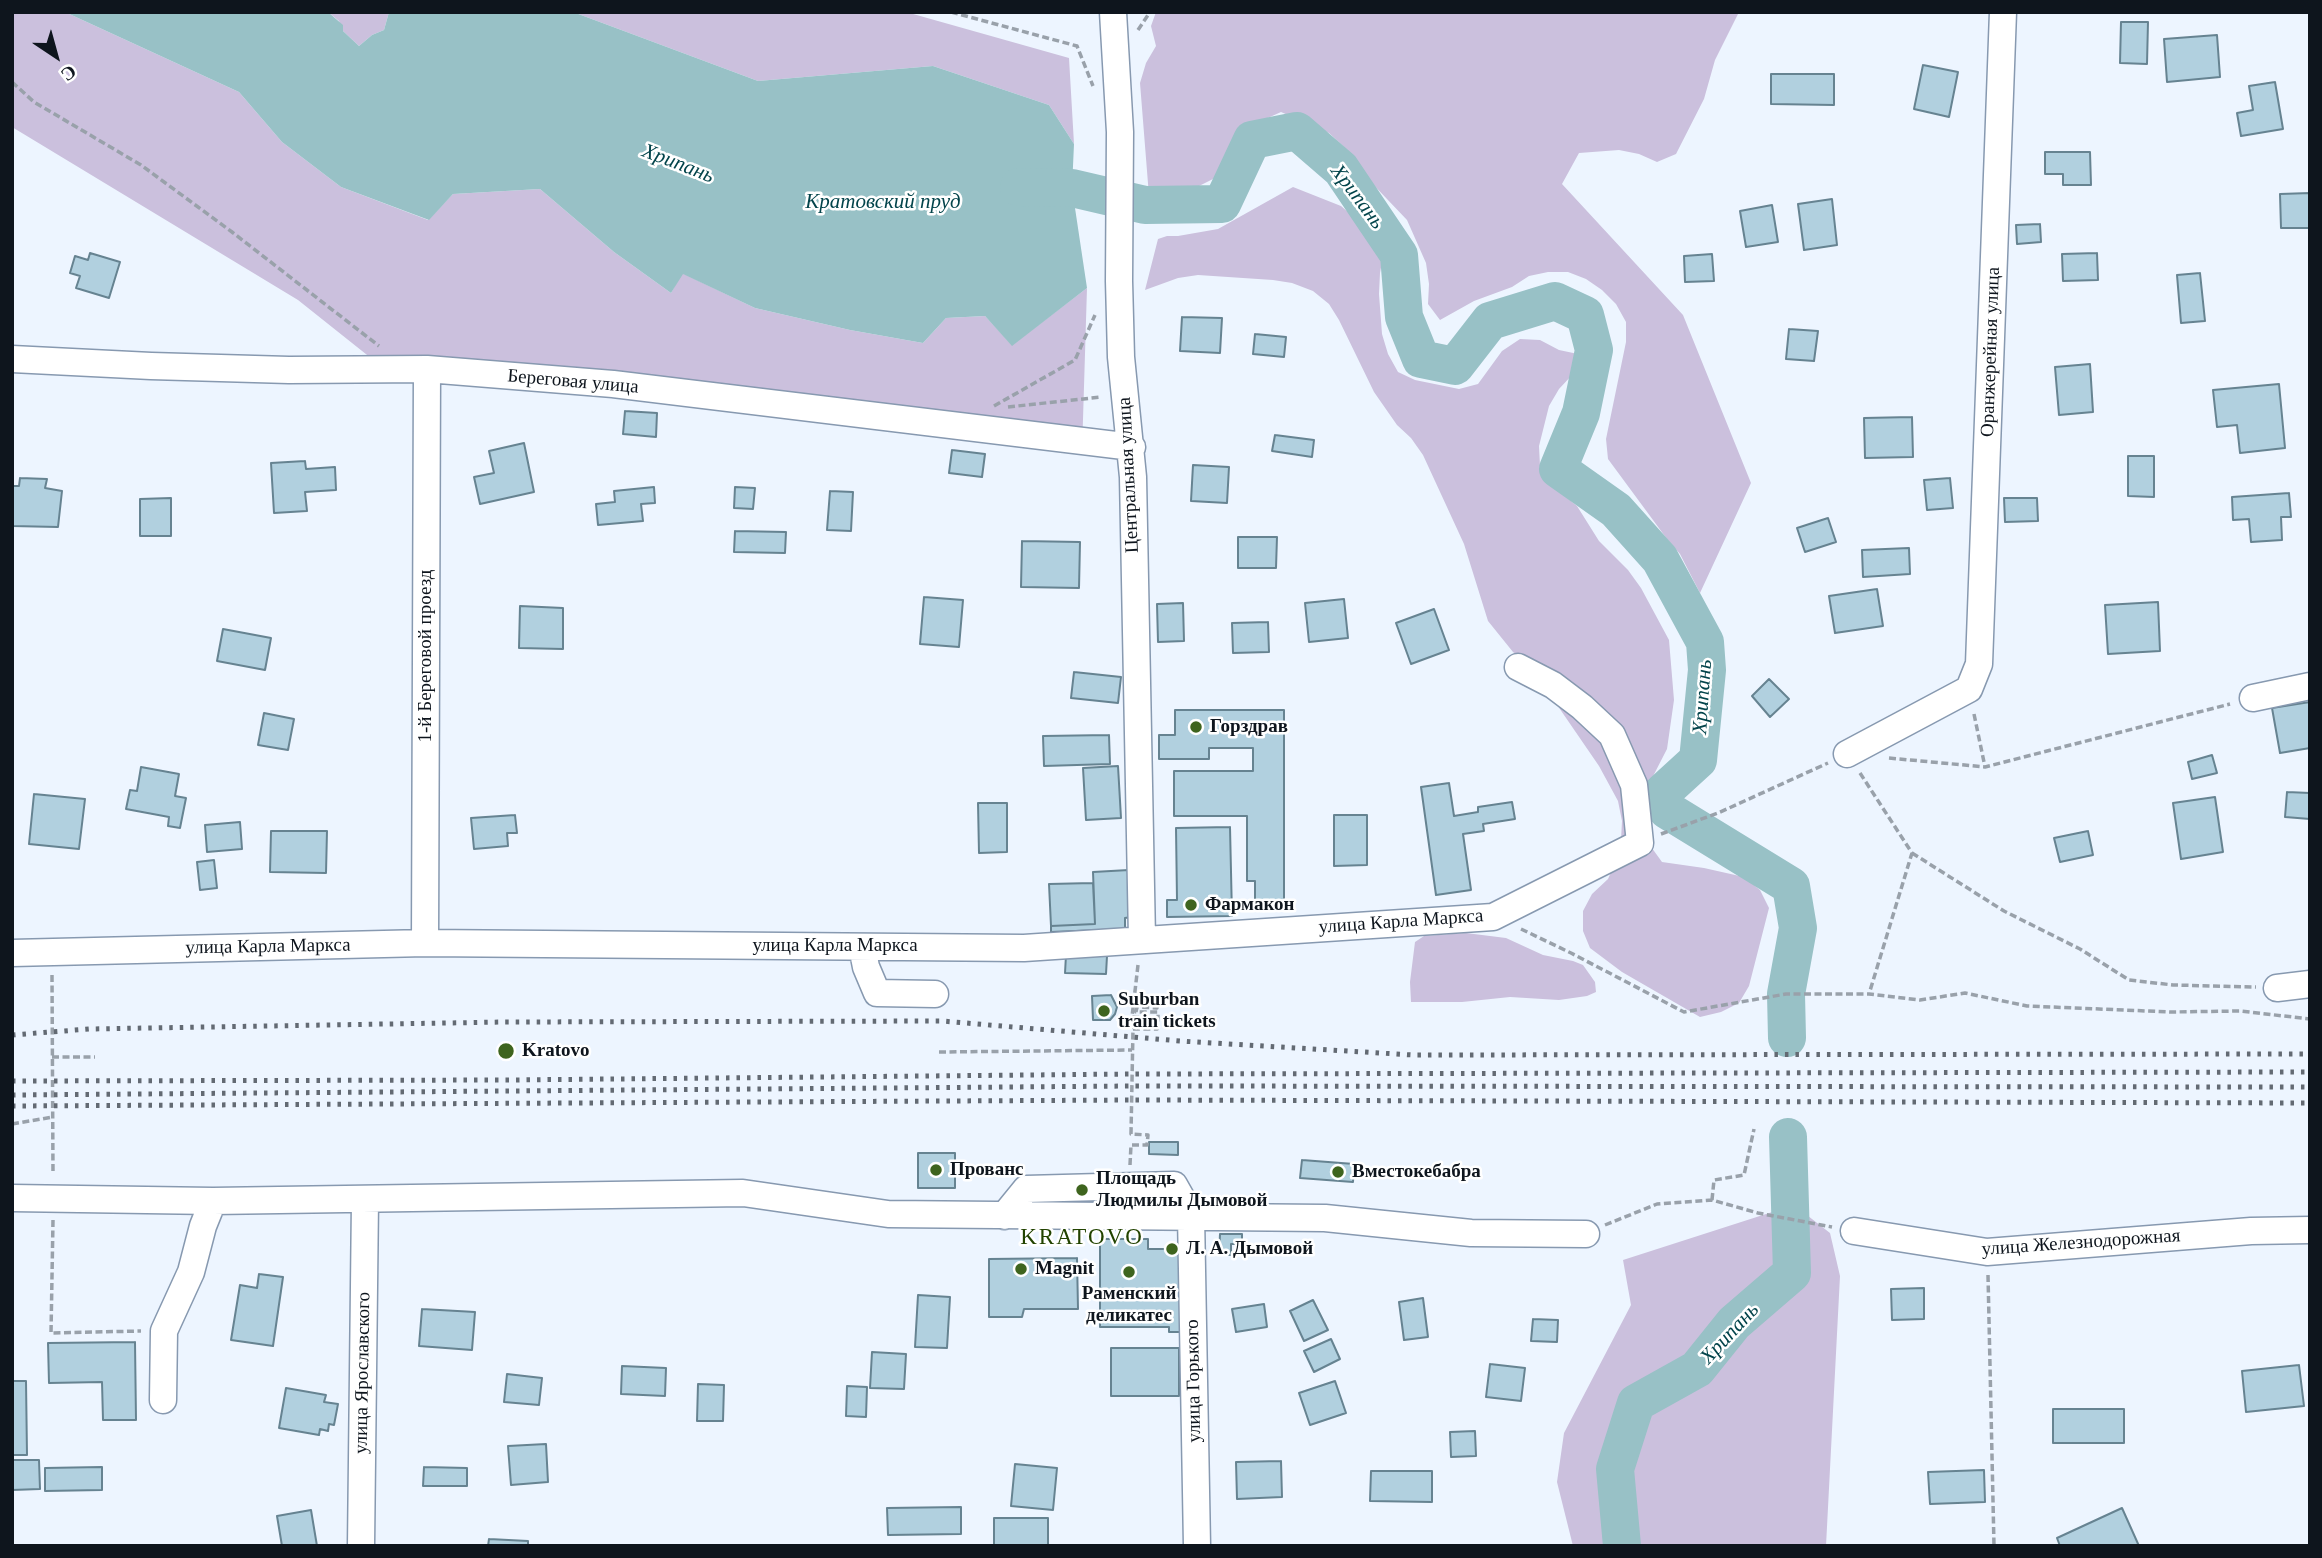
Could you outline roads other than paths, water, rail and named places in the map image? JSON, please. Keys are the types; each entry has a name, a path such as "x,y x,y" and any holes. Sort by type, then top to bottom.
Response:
{"street":[{"name":"Центральная улица","path":"1113,12 1120,132 1121,357 1132,447 1142,939"},
{"name":"Оранжерейная улица","path":"1847,754 1969,689 1979,664 2003,12"},
{"name":"Береговая улица","path":"12,359 289,370 427,369 613,384 1132,447"},
{"name":"1-й Береговой проезд","path":"425,943 427,369"},
{"name":"улица Карла Маркса","path":"12,953 425,943 1024,948 1493,917 1650,838 1634,785 1612,735 1553,685 1518,667"},
{"path":"2253,698 2310,686"},
{"path":"862,947 866,967 877,993 935,994"},
{"path":"2277,988 2310,984"},
{"path":"1004,1216 1027,1189 1174,1185 1191,1215"},
{"path":"12,1198 213,1201 743,1193 888,1214 1325,1218 1471,1233 1586,1234"},
{"name":"улица Ярославского","path":"361,1546 365,1199"},
{"path":"163,1400 164,1331 191,1272 203,1226 213,1201"},
{"name":"улица Горького","path":"1191,1215 1197,1546"},
{"name":"улица Железнодорожная","path":"1854,1231 1987,1252 2251,1231 2310,1230"}],"water":[{"name":"Кратовский пруд","path":"65,12 328,12 343,25 343,31 359,46 372,35 384,30 389,12 573,12 758,81 933,66 1049,105 1074,144 1072,188 1087,288 1012,346 985,316 946,318 923,343 850,330 755,308 683,274 671,293 614,252 540,189 453,194 429,220 341,187 282,142 239,92"}],"waterway":[{"name":"Хрипань","path":"1019,187 1072,188 1145,205 1222,204 1252,140 1297,131 1341,169 1399,255 1404,317 1421,359 1455,366 1490,321 1555,301 1585,315 1594,350 1581,413 1558,469 1616,510 1660,559 1705,642 1707,670 1698,760 1663,792 1667,810 1791,886 1798,928 1786,994 1787,1038"},
{"name":"Хрипань","path":"1622,1546 1615,1469 1636,1403 1697,1369 1734,1323 1792,1273 1788,1137"}],"railway":[{"path":"12,1035 89,1029 505,1022 942,1021 1180,1041 1413,1055 2310,1054"},
{"path":"12,1081 1132,1074 2310,1072"},
{"path":"12,1095 1132,1086 2310,1087"},
{"path":"12,1106 1132,1100 2310,1103"}],"place":[{"name":"Горздрав","path":"1196,727"},
{"name":"Фармакон","path":"1191,905"},
{"name":"Suburban train tickets","path":"1104,1011"},
{"name":"Kratovo","path":"506,1051"},
{"name":"Прованс","path":"936,1170"},
{"name":"Вместокебабра","path":"1338,1172"},
{"name":"Площадь Людмилы Дымовой","path":"1082,1190"},
{"name":"Л. А. Дымовой","path":"1172,1249"},
{"name":"Magnit","path":"1021,1269"},
{"name":"Раменский деликатес","path":"1129,1272"}],"district":[{"name":"KRATOVO","path":"1082,1238"}]}
